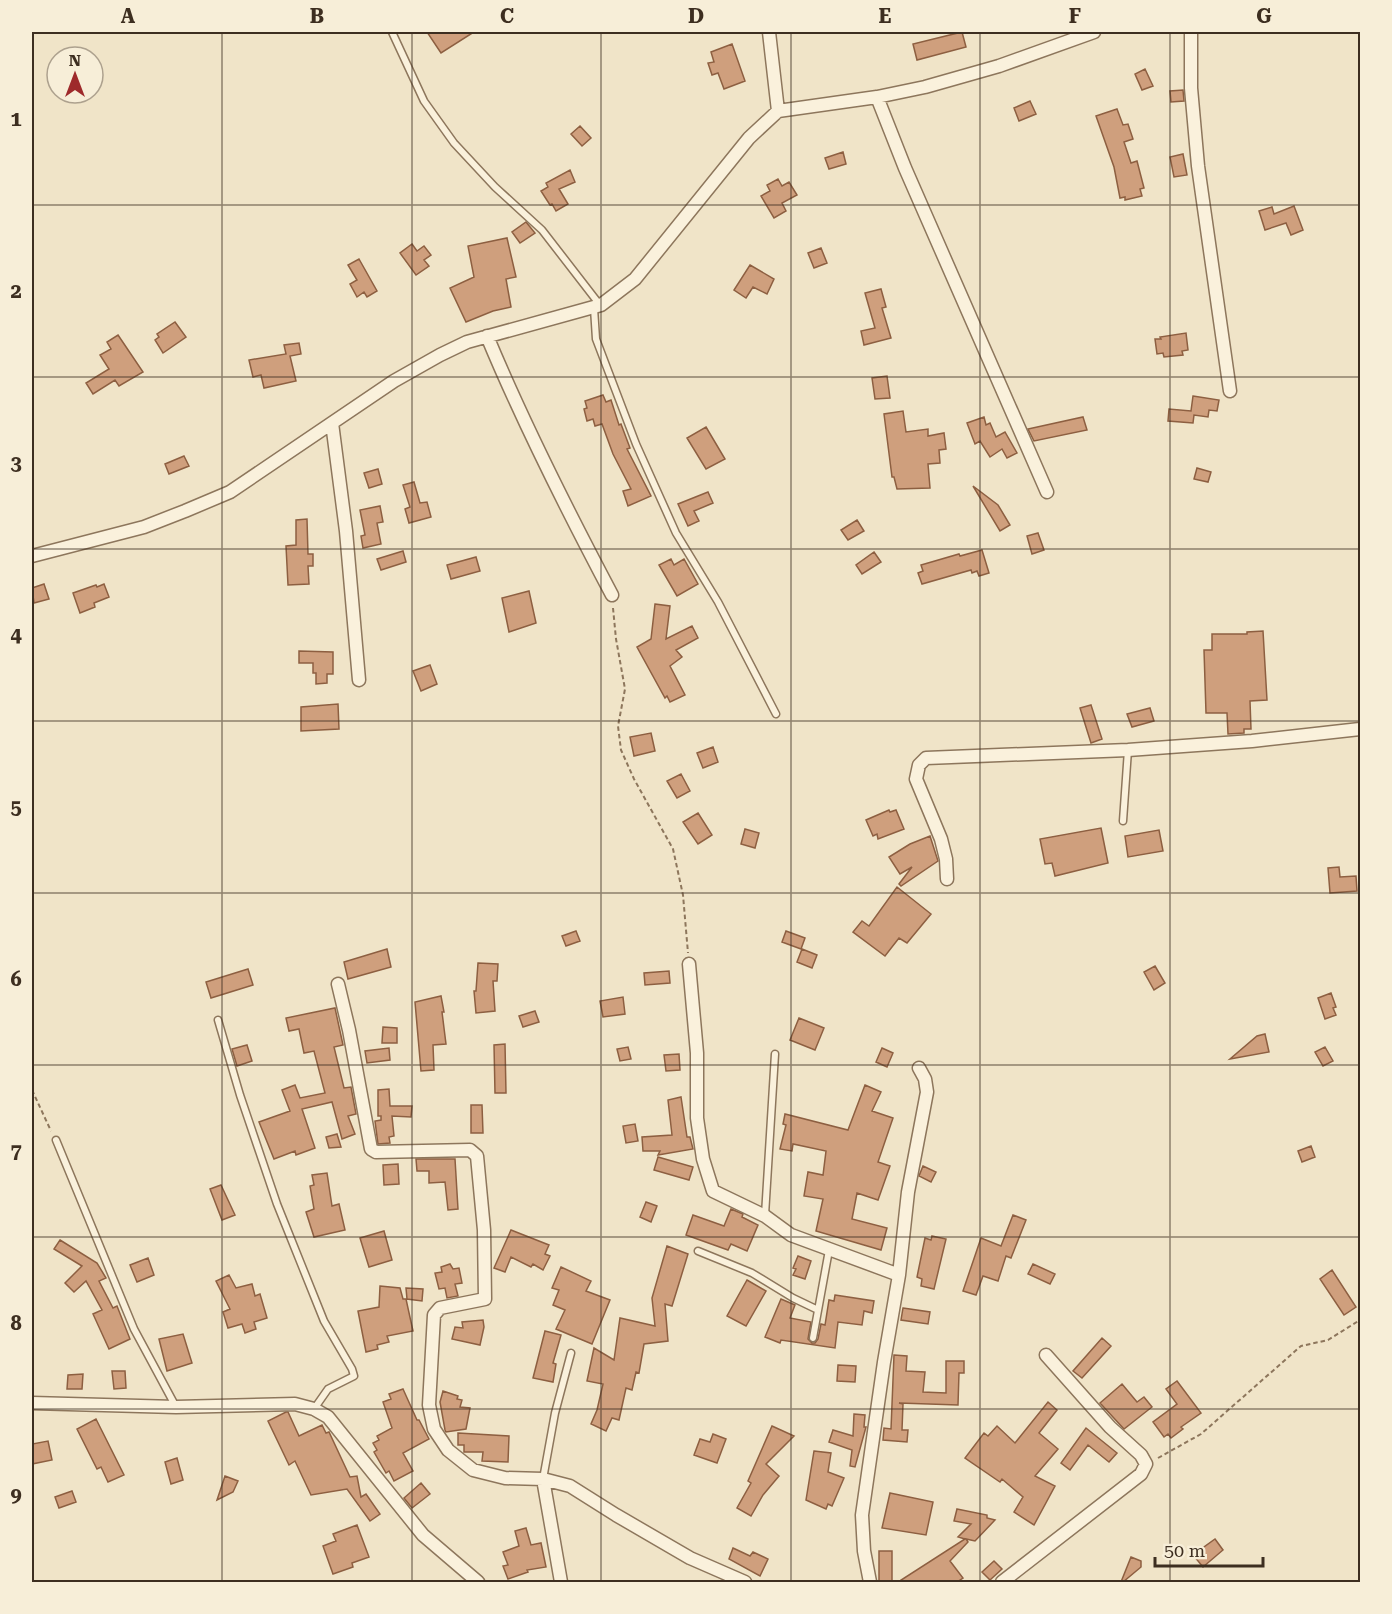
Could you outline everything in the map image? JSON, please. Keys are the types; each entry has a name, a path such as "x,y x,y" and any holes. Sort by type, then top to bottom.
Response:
{"street":[{"path":"769,32 778,111"},
{"path":"32,556 144,527 212,500 230,492 394,381 440,355 467,342 597,307 635,279 749,138 778,111 877,97 999,66 1094,32"},
{"path":"1191,32 1191,88 1198,166 1230,391"},
{"path":"877,97 905,168 1047,492"},
{"path":"488,336 510,390 564,505 612,595"},
{"path":"332,423 346,531 359,680"},
{"path":"947,879 941,838 916,779 919,765 926,758 1128,750 1252,741 1360,729"},
{"path":"689,964 697,1053 697,1119 703,1159 713,1191 765,1216 791,1235 899,1275"},
{"path":"338,984 350,1029 371,1149 376,1152 470,1150 477,1156 484,1230 485,1299 441,1308 434,1315 429,1405 434,1429 448,1450 473,1470 505,1479 543,1479 570,1486 690,1558 745,1582"},
{"path":"870,1582 864,1551 862,1515 899,1275 909,1192 927,1092 925,1079 919,1068"},
{"path":"1002,1582 1141,1474 1146,1464 1141,1455 1110,1427 1046,1355"},
{"path":"32,1403 176,1407 296,1404 314,1409 328,1417 423,1534 478,1582"},
{"path":"543,1479 561,1582"}],"lane":[{"path":"392,32 424,101 454,143 495,187 542,230 597,307 596,339 640,454 676,533 718,602 776,714"},
{"path":"1124,820 1128,750"},
{"path":"218,1020 240,1095 277,1204 324,1321 354,1376 328,1389 314,1409"},
{"path":"765,1216 775,1054"},
{"path":"56,1140 134,1329 176,1407"},
{"path":"813,1338 829,1250"},
{"path":"698,1251 752,1273 818,1310"},
{"path":"543,1479 555,1413 571,1353"}],"path":[{"path":"612,595 616,639 625,689 618,726 621,750 634,779 673,849 683,895 689,964"},
{"path":"32,1090 56,1140"},
{"path":"1146,1464 1201,1434 1301,1346 1328,1340 1360,1320"}],"building":[{"path":"427,32 474,32 441,53"},
{"path":"962,32 966,47 917,60 913,44"},
{"path":"732,44 745,81 724,89 718,73 712,75 708,63 714,62 711,52"},
{"path":"1145,69 1153,86 1142,90 1135,74"},
{"path":"1183,90 1184,101 1171,102 1170,91"},
{"path":"1030,101 1036,114 1019,121 1014,108"},
{"path":"1117,109 1123,125 1128,124 1133,139 1124,142 1131,163 1137,161 1144,188 1140,189 1142,196 1125,200 1125,197 1120,198 1114,167 1096,116"},
{"path":"580,126 591,138 582,146 571,134"},
{"path":"843,152 846,164 829,169 825,158"},
{"path":"1183,154 1187,175 1174,177 1170,157"},
{"path":"570,170 575,182 559,189 568,204 556,211 541,191 548,187 546,183"},
{"path":"778,179 782,186 789,182 797,195 782,203 786,211 774,218 761,196 770,191 767,185"},
{"path":"1294,206 1303,230 1291,235 1286,223 1265,230 1259,211 1272,207 1274,214"},
{"path":"526,222 535,233 520,243 512,232"},
{"path":"507,238 516,277 506,279 511,307 493,311 466,322 450,288 474,277 468,246"},
{"path":"412,244 417,251 424,246 431,255 424,260 429,266 416,275 400,253"},
{"path":"821,248 827,263 814,268 808,253"},
{"path":"359,259 377,291 367,297 364,292 357,297 350,284 357,280 348,265"},
{"path":"750,265 774,279 767,294 753,287 746,298 734,290"},
{"path":"881,289 886,307 882,308 891,338 864,345 861,331 875,328 865,293"},
{"path":"175,322 186,337 163,353 155,340 159,337 157,334"},
{"path":"1186,333 1188,350 1182,351 1183,355 1164,357 1163,353 1157,354 1155,339"},
{"path":"118,335 143,372 119,386 115,380 93,394 86,383 109,369 100,355 111,349 107,342"},
{"path":"299,343 301,354 290,356 296,381 264,388 261,375 253,377 249,360 286,354 284,345"},
{"path":"887,376 890,398 875,399 872,378"},
{"path":"603,395 606,402 611,400 630,448 627,449 651,496 628,506 623,491 631,489 613,454 602,424 595,426 593,419 587,421 584,409 587,408 585,401"},
{"path":"1193,396 1219,400 1217,411 1209,410 1208,417 1194,415 1193,423 1168,421 1169,409 1191,411"},
{"path":"903,411 906,432 928,429 928,436 944,433 946,449 939,450 940,463 928,464 930,488 897,489 894,477 892,477 884,414"},
{"path":"984,417 986,425 990,423 996,437 1005,432 1017,453 1007,458 1002,449 990,457 980,441 975,444 967,423"},
{"path":"1083,417 1087,430 1034,441 1028,429"},
{"path":"706,427 725,459 706,469 687,438"},
{"path":"184,456 189,466 169,474 165,464"},
{"path":"1197,468 1211,472 1208,482 1194,479"},
{"path":"378,469 382,484 369,488 364,473"},
{"path":"414,482 420,503 427,502 431,517 409,523 405,509 410,507 403,485"},
{"path":"973,486 998,505 1010,525 1000,531"},
{"path":"708,492 713,503 694,511 699,521 688,526 678,504"},
{"path":"380,506 383,522 377,523 381,544 363,548 361,536 365,535 360,510"},
{"path":"307,519 308,554 313,554 313,566 308,566 309,584 288,585 286,546 296,545 296,520"},
{"path":"857,520 864,531 848,540 841,530"},
{"path":"1038,533 1044,550 1032,554 1027,536"},
{"path":"982,550 989,573 979,576 977,571 972,573 971,570 922,584 918,573 923,571 921,565"},
{"path":"403,551 406,562 381,570 377,559"},
{"path":"874,552 881,562 862,574 856,565"},
{"path":"476,557 480,571 451,579 447,565"},
{"path":"671,559 674,565 684,559 698,584 677,596 659,565"},
{"path":"44,584 49,599 34,603 32,588"},
{"path":"104,584 109,597 94,603 95,607 80,613 73,593"},
{"path":"529,591 536,623 509,632 502,598"},
{"path":"655,604 670,606 666,639 692,626 698,638 676,650 682,657 670,666 685,695 670,702 667,696 665,698 637,647 651,639"},
{"path":"1263,631 1267,700 1250,701 1251,729 1244,729 1244,733 1228,734 1227,713 1206,713 1204,650 1212,650 1212,634 1247,634 1247,632"},
{"path":"299,651 333,652 333,674 327,674 327,683 316,684 313,663 299,663"},
{"path":"430,665 437,684 421,691 413,671"},
{"path":"338,704 339,729 301,731 301,707"},
{"path":"1091,705 1102,739 1091,743 1080,708"},
{"path":"1150,708 1154,721 1132,727 1127,714"},
{"path":"651,733 655,751 634,756 630,737"},
{"path":"713,747 718,762 703,768 697,753"},
{"path":"681,774 690,791 677,798 667,781"},
{"path":"889,810 890,812 896,810 904,829 878,839 877,834 873,836 866,820"},
{"path":"698,813 712,835 698,844 683,822"},
{"path":"1101,828 1108,863 1055,876 1052,863 1045,864 1040,839"},
{"path":"745,829 759,833 755,848 741,844"},
{"path":"1159,830 1163,851 1128,857 1125,836"},
{"path":"930,836 938,861 901,886 899,884 912,867 900,874 889,857 910,844"},
{"path":"1339,867 1340,877 1356,876 1357,891 1330,893 1328,868"},
{"path":"897,887 931,914 907,943 899,938 885,956 853,932 862,921 869,926"},
{"path":"576,931 580,941 566,946 562,936"},
{"path":"786,931 805,938 801,949 782,942"},
{"path":"387,949 391,967 348,979 344,962"},
{"path":"802,949 817,955 812,968 797,962"},
{"path":"478,963 498,964 497,981 493,981 495,1011 476,1013 474,991 476,991"},
{"path":"1155,966 1165,983 1154,990 1144,972"},
{"path":"248,969 253,985 211,998 206,982"},
{"path":"669,971 670,983 645,985 644,973"},
{"path":"1331,993 1336,1015 1325,1019 1318,998"},
{"path":"441,996 446,1044 433,1045 434,1070 421,1071 415,1002"},
{"path":"623,997 625,1014 603,1017 600,1001"},
{"path":"335,1008 343,1045 334,1047 344,1088 351,1087 356,1114 348,1116 355,1134 342,1139 332,1102 302,1109 315,1148 296,1155 295,1151 274,1159 259,1122 290,1111 282,1090 295,1085 300,1098 325,1093 314,1051 304,1053 299,1029 289,1031 286,1018"},
{"path":"535,1011 539,1022 523,1027 519,1016"},
{"path":"799,1018 824,1028 815,1050 790,1040"},
{"path":"383,1027 397,1028 397,1043 382,1043"},
{"path":"1265,1034 1269,1052 1230,1059 1257,1036"},
{"path":"505,1044 506,1093 495,1093 494,1045"},
{"path":"247,1045 252,1061 237,1066 232,1049"},
{"path":"628,1047 631,1059 620,1061 617,1049"},
{"path":"1325,1047 1333,1061 1323,1066 1315,1052"},
{"path":"389,1048 390,1060 367,1063 365,1051"},
{"path":"882,1048 893,1053 887,1067 876,1062"},
{"path":"679,1054 680,1070 666,1071 664,1055"},
{"path":"865,1085 881,1092 872,1111 893,1118 878,1162 890,1166 878,1200 857,1193 852,1219 887,1228 881,1250 816,1231 823,1199 804,1196 808,1172 823,1175 826,1151 793,1144 792,1151 780,1149 786,1125 783,1124 785,1114 848,1130"},
{"path":"389,1089 390,1106 412,1106 411,1117 392,1116 394,1136 389,1137 390,1143 378,1144 375,1121 381,1120 381,1116 378,1116 378,1090"},
{"path":"681,1097 687,1137 690,1137 693,1149 658,1155 660,1151 643,1151 642,1137 672,1135 668,1100"},
{"path":"471,1105 482,1105 483,1133 471,1133"},
{"path":"635,1124 638,1141 626,1143 623,1126"},
{"path":"337,1134 341,1147 329,1148 326,1137"},
{"path":"1311,1146 1315,1157 1302,1162 1298,1151"},
{"path":"658,1157 693,1167 689,1180 654,1170"},
{"path":"416,1159 455,1159 458,1209 448,1210 445,1182 429,1183 429,1171 417,1171"},
{"path":"398,1164 399,1184 384,1185 383,1165"},
{"path":"923,1166 936,1172 931,1182 919,1176"},
{"path":"327,1173 332,1206 339,1204 345,1230 314,1237 306,1212 314,1209 310,1186 314,1185 312,1175"},
{"path":"221,1185 235,1215 222,1220 210,1189"},
{"path":"646,1202 657,1206 651,1222 640,1217"},
{"path":"731,1209 743,1214 742,1217 758,1225 747,1251 731,1244 728,1250 686,1235 693,1215 724,1226"},
{"path":"1013,1215 1026,1220 1011,1258 1006,1256 998,1281 983,1276 976,1295 963,1291 981,1238 1001,1246"},
{"path":"511,1230 549,1245 545,1254 550,1256 543,1270 511,1257 505,1272 494,1268"},
{"path":"384,1231 392,1260 369,1267 360,1238"},
{"path":"932,1236 946,1239 934,1289 921,1286 922,1279 917,1277 925,1238 931,1240"},
{"path":"60,1240 97,1263 106,1278 99,1281 113,1308 117,1306 130,1339 109,1349 93,1314 102,1310 86,1281 74,1292 65,1283 82,1266 54,1249"},
{"path":"667,1246 688,1254 672,1306 665,1304 668,1341 644,1344 639,1373 636,1372 632,1390 626,1388 619,1420 612,1418 606,1431 591,1424 603,1384 587,1381 594,1348 614,1360 620,1318 655,1326 652,1298"},
{"path":"798,1256 811,1261 805,1279 793,1275"},
{"path":"148,1258 154,1275 137,1282 130,1265"},
{"path":"450,1264 453,1269 459,1268 462,1283 455,1284 458,1296 447,1298 445,1288 439,1289 435,1273 442,1272 441,1267"},
{"path":"1033,1264 1055,1274 1050,1284 1028,1274"},
{"path":"561,1267 591,1281 586,1291 610,1300 592,1344 556,1329 565,1310 553,1305 559,1290 552,1288"},
{"path":"1332,1270 1356,1307 1344,1315 1320,1279"},
{"path":"229,1275 236,1288 252,1284 255,1296 260,1294 267,1318 254,1322 256,1329 245,1333 242,1324 228,1328 223,1312 230,1309 216,1281"},
{"path":"747,1280 766,1291 746,1326 727,1316"},
{"path":"380,1286 400,1288 403,1299 406,1299 413,1331 387,1336 389,1342 377,1345 378,1349 366,1352 358,1311 379,1307"},
{"path":"406,1288 423,1289 422,1301 407,1299"},
{"path":"835,1295 874,1301 872,1313 864,1311 862,1325 838,1322 835,1348 781,1340 780,1343 765,1337 781,1299 795,1305 790,1318 811,1322 808,1339 815,1343 821,1324 825,1325 829,1300 834,1301"},
{"path":"903,1308 930,1312 928,1324 901,1320"},
{"path":"483,1320 484,1327 480,1345 452,1339 455,1327 463,1328 462,1322"},
{"path":"545,1331 561,1335 553,1363 556,1364 553,1382 533,1378"},
{"path":"183,1334 192,1363 167,1371 159,1339"},
{"path":"1102,1338 1111,1346 1082,1378 1073,1371"},
{"path":"894,1355 907,1356 906,1371 925,1372 923,1392 946,1393 946,1361 964,1361 964,1373 959,1373 958,1405 899,1403 903,1404 902,1430 908,1430 907,1442 883,1440 884,1428 891,1429"},
{"path":"838,1365 856,1366 855,1382 837,1381"},
{"path":"112,1371 125,1371 126,1388 114,1389"},
{"path":"83,1374 82,1389 67,1389 68,1375"},
{"path":"1177,1381 1201,1413 1181,1427 1183,1429 1171,1438 1168,1434 1164,1437 1153,1422 1177,1404 1166,1389"},
{"path":"1122,1384 1137,1402 1144,1397 1152,1407 1124,1429 1100,1403"},
{"path":"403,1389 417,1420 429,1439 403,1453 413,1471 394,1481 389,1471 386,1473 374,1452 377,1450 373,1443 379,1440 377,1436 392,1428 383,1402 391,1399 389,1394"},
{"path":"443,1391 458,1396 457,1399 462,1400 460,1407 470,1408 466,1429 446,1432 440,1402"},
{"path":"1048,1402 1057,1410 1039,1433 1058,1449 1035,1476 1055,1486 1034,1525 1014,1512 1023,1497 1002,1479 1000,1482 965,1458 984,1433 988,1436 997,1426 1015,1443"},
{"path":"286,1412 299,1436 322,1425 326,1433 329,1432 350,1477 357,1476 361,1497 366,1494 380,1514 370,1521 347,1489 311,1495 295,1461 289,1465 268,1421"},
{"path":"854,1414 865,1415 864,1427 866,1427 855,1467 850,1466 852,1450 829,1442 833,1430 853,1436"},
{"path":"96,1419 124,1475 108,1482 101,1467 97,1469 77,1429"},
{"path":"772,1426 794,1436 766,1464 779,1476 763,1495 751,1516 737,1508 751,1483 748,1481"},
{"path":"1086,1428 1117,1453 1109,1462 1088,1445 1070,1470 1061,1463"},
{"path":"458,1433 509,1436 508,1462 482,1461 483,1452 464,1452 464,1445 458,1445"},
{"path":"713,1434 726,1439 717,1463 694,1455 700,1439 710,1442"},
{"path":"48,1441 52,1460 32,1464 32,1444"},
{"path":"814,1451 831,1453 828,1472 844,1478 832,1506 828,1504 826,1509 806,1500"},
{"path":"177,1458 183,1480 171,1484 165,1462"},
{"path":"225,1476 238,1481 233,1492 217,1500"},
{"path":"421,1483 430,1494 412,1508 404,1498"},
{"path":"72,1491 76,1502 59,1508 55,1497"},
{"path":"890,1493 933,1502 926,1535 882,1528"},
{"path":"957,1509 987,1515 987,1518 995,1520 975,1541 966,1539 968,1542 950,1561 963,1578 957,1582 898,1582 965,1539 958,1537 971,1524 954,1521"},
{"path":"357,1525 369,1557 352,1563 353,1567 333,1574 323,1546 336,1541 333,1534"},
{"path":"526,1528 531,1545 541,1543 546,1567 527,1570 528,1572 508,1579 503,1566 508,1565 503,1552 519,1546 515,1531"},
{"path":"1215,1539 1223,1550 1203,1567 1193,1555"},
{"path":"733,1548 750,1556 753,1552 768,1559 760,1576 729,1559"},
{"path":"879,1551 892,1551 892,1582 879,1582"},
{"path":"1131,1557 1141,1561 1141,1567 1121,1582"},
{"path":"994,1561 1002,1569 990,1580 982,1572"}]}
